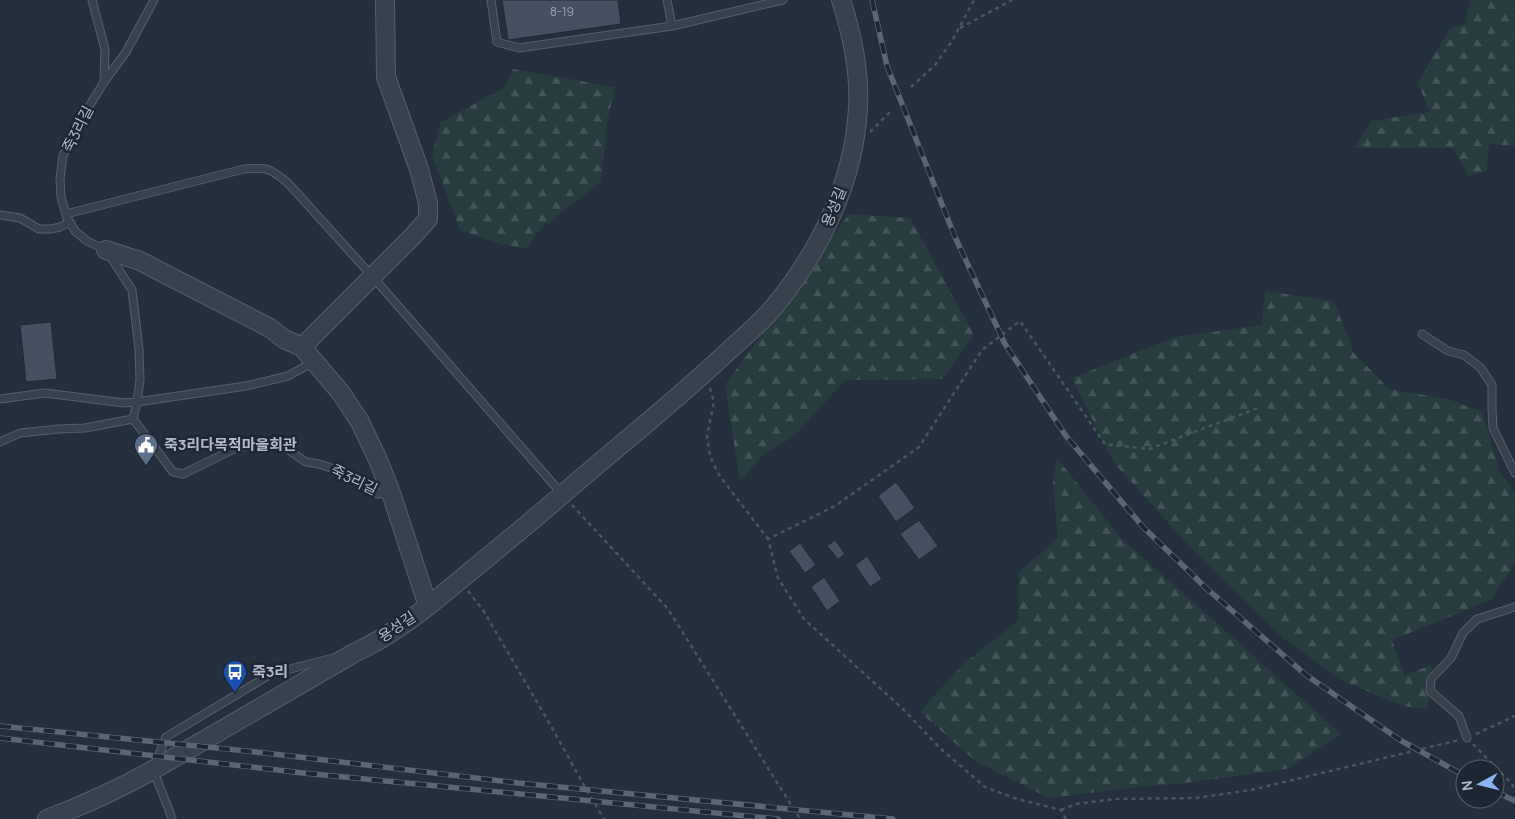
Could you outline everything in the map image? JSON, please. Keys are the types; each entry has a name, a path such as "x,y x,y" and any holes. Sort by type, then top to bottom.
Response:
{"street":[{"path":"302,347 428,218 428,203 419,169 386,77 385,0"},
{"name":"용성길","path":"47,819 85,804 153,770 354,652 373,644 428,606 706,372 772,309 798,276 825,231 843,188 853,149 858,107 856,63 850,31 841,0"},
{"name":"죽3리길","path":"106,250 140,262 270,328 284,339 302,347 315,361 341,393 360,422 379,462 428,606"}],"lane":[{"path":"92,0 105,49 104,82"},
{"name":"죽3리길","path":"154,0 126,52 104,82 77,126 63,156 60,179 61,197 66,214 75,231 88,241 106,250 132,290 140,372 137,402 132,419 173,472 183,474 232,450 247,446 267,445 284,447 306,462 334,469 377,494 391,493"},
{"path":"491,0 497,42 519,48 672,26 783,0"},
{"path":"667,0 672,26"},
{"path":"66,214 244,169 262,167 274,172 287,182 372,276 563,494"},
{"path":"0,215 20,218 39,229 60,227 70,222"},
{"path":"1422,334 1448,351 1464,355 1481,368 1492,386 1493,428 1515,473"},
{"path":"0,399 45,393 137,402 246,386 288,376 315,361"},
{"path":"0,442 20,433 59,428 85,428 132,419"},
{"path":"1467,738 1459,716 1430,691 1431,679 1451,658 1463,634 1477,619 1515,607"},
{"path":"153,770 172,819"}],"path":[{"path":"911,87 934,65 952,41 974,0"},
{"path":"959,28 1012,0"},
{"path":"768,539 835,506 920,447 982,350 1020,321 1105,444 1149,449 1258,408"},
{"path":"706,372 714,402 708,436 710,456 719,475 768,539 778,578 804,619 904,710 940,748 985,787 1014,798 1061,810 1076,804 1115,799 1196,798 1252,790 1467,738 1515,716"},
{"path":"563,494 668,609 800,819"},
{"path":"460,580 488,618 604,819"},
{"path":"1467,738 1515,789"},
{"path":"1061,810 1066,819"}],"green space":[{"path":"1470,0 1515,0 1515,146 1489,144 1487,171 1469,176 1452,148 1355,148 1371,121 1430,112 1418,83 1450,28 1465,24"},
{"path":"513,69 615,87 607,123 601,182 540,229 527,249 501,244 460,230 432,155 441,122 504,88"},
{"path":"849,214 910,218 974,335 942,379 845,380 793,437 765,453 740,481 725,385"},
{"path":"1265,291 1334,301 1354,353 1389,389 1448,399 1482,412 1500,472 1515,492 1515,563 1491,600 1392,640 1404,675 1432,665 1427,709 1403,706 1343,681 1284,639 1192,549 1114,463 1072,378 1175,337 1262,325"},
{"path":"1057,458 1120,537 1341,734 1286,769 1179,784 1137,787 1049,798 974,760 920,712 962,665 1018,621 1019,572 1058,538 1053,483"}],"building":[{"path":"502,0 618,0 621,24 508,40"},
{"path":"51,322 57,379 26,382 20,325"},
{"path":"896,482 915,508 896,522 878,496"},
{"path":"919,520 938,546 919,560 900,534"},
{"path":"835,540 845,554 838,559 827,546"},
{"path":"800,543 816,565 805,573 789,551"},
{"path":"867,556 882,579 870,587 855,565"},
{"path":"824,577 840,601 827,611 811,587"}],"railway":[{"path":"872,0 887,66 955,237 1005,344 1066,436 1143,527 1206,588 1306,675 1400,740 1455,770"},
{"path":"0,726 265,753 518,783 893,819"},
{"path":"0,738 303,773 778,819"},
{"path":"1505,796 1515,801"}],"place":[{"name":"죽3리다목적마을회관","path":"146,466"},
{"name":"죽3리","path":"235,693"}]}
